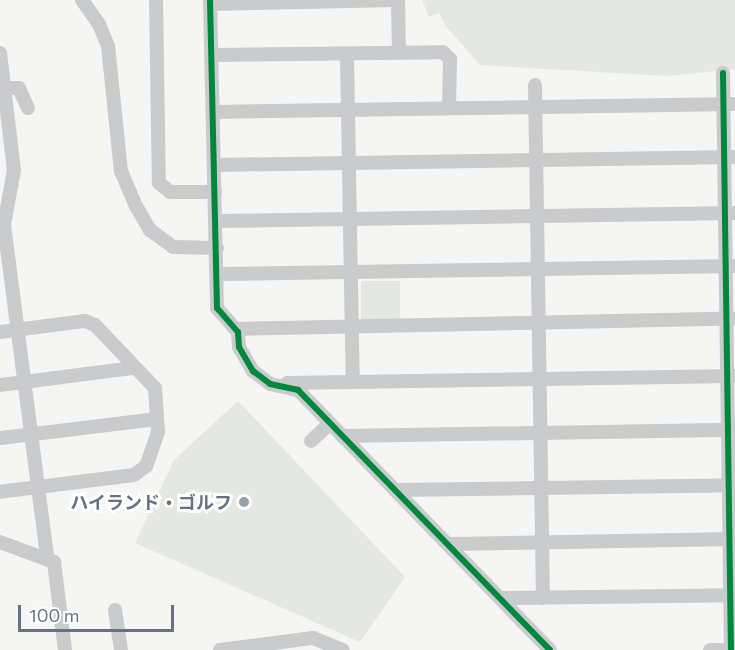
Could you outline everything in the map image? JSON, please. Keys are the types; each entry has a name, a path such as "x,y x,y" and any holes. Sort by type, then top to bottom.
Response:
{"street":[{"path":"82,0 99,24 108,46 121,171 136,206 150,230 173,247 217,248"},
{"path":"156,0 159,183 170,192 215,192"},
{"path":"399,52 398,0 210,2 217,308 236,329 239,347 253,371 270,384 298,390 550,650"},
{"path":"212,55 443,51 450,59 449,108"},
{"path":"347,54 352,382"},
{"path":"0,61 7,171 2,225 6,278 20,330 46,556"},
{"path":"710,650 733,650 729,104 723,74"},
{"path":"536,85 543,598"},
{"path":"3,88 20,88 28,108"},
{"path":"213,112 729,104"},
{"path":"214,165 729,157"},
{"path":"216,221 730,213"},
{"path":"217,274 730,266"},
{"path":"236,329 731,319"},
{"path":"0,332 85,321 95,325 132,368 155,388 158,418 158,432 146,466 134,475 0,492"},
{"path":"0,385 132,368"},
{"path":"270,384 731,376"},
{"path":"0,438 158,418"},
{"path":"311,441 329,424"},
{"path":"342,436 732,430"},
{"path":"395,490 732,485"},
{"path":"448,544 732,539"},
{"path":"0,542 46,556 54,562 65,650"},
{"path":"500,598 733,595"},
{"path":"115,610 121,650"},
{"path":"220,650 297,645 313,638 343,650"}],"shaded area":[{"path":"422,0 735,0 735,69 667,76 480,65 445,25 439,13 429,17"},
{"path":"361,281 400,281 400,320 361,320"},
{"name":"ハイランド・ゴルフ","path":"238,401 405,577 360,642 135,543 174,460"}],"cycle path":[{"path":"210,0 217,308 238,332 239,347 253,371 270,384 298,390 550,650"},
{"path":"723,73 731,650"}],"place":[{"name":"ハイランド・ゴルフ","path":"244,502"}]}
